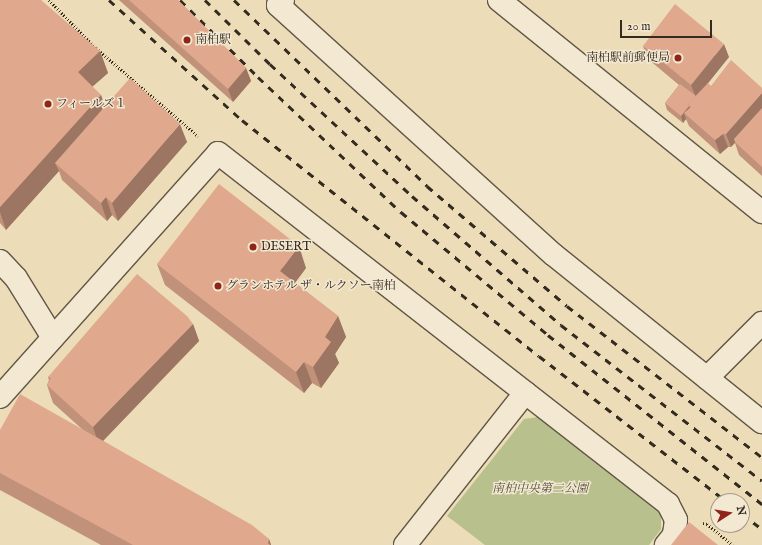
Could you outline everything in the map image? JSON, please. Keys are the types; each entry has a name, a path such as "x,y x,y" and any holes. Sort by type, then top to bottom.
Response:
{"street":[{"path":"282,0 278,5 554,256 762,422"},
{"path":"499,0 762,212"},
{"path":"0,396 218,153 668,504 676,520 674,535 666,545"},
{"path":"0,261 16,278 53,338"},
{"path":"706,378 762,323"},
{"path":"405,545 525,392"}],"path":[{"path":"49,0 96,48 218,153"},
{"path":"676,520 707,524 733,545"}],"green space":[{"name":"南柏中央第二公園","path":"538,417 661,512 661,529 649,545 485,545 447,516 524,419"}],"building":[{"name":"フィールズ１","path":"0,0 41,0 100,51 78,72 101,95 0,207"},
{"name":"南柏駅","path":"129,0 178,0 246,68 228,89"},
{"path":"675,4 724,44 691,85 643,46"},
{"path":"731,60 762,88 762,93 726,134 723,134 715,140 684,113 691,107 688,104 708,83 711,86"},
{"path":"130,78 180,124 112,203 106,197 101,203 55,163"},
{"path":"680,84 696,96 688,104 689,106 681,116 665,103"},
{"path":"762,108 762,167 735,142 734,139"},
{"path":"219,184 299,246 280,271 338,316 325,337 331,342 313,367 304,362 296,372 157,264"},
{"path":"137,274 187,316 193,324 93,427 47,385 51,378 48,377"},
{"path":"20,394 252,525 269,539 268,543 270,545 133,545 0,473 0,430"},
{"path":"689,522 718,545 671,545"}],"railway":[{"path":"109,0 242,120 539,356 716,493"},
{"path":"180,0 258,77 401,212 548,335 762,504"},
{"path":"205,0 270,64 412,196 561,325 762,481"},
{"path":"234,0 427,186 567,306 762,457"},
{"path":"750,520 762,529"}],"place":[{"name":"南柏駅","path":"187,40"},
{"name":"南柏駅前郵便局","path":"678,58"},
{"name":"フィールズ１","path":"48,104"},
{"name":"DESERT","path":"253,247"},
{"name":"グランホテル ザ・ルクソー南柏","path":"218,286"}]}
